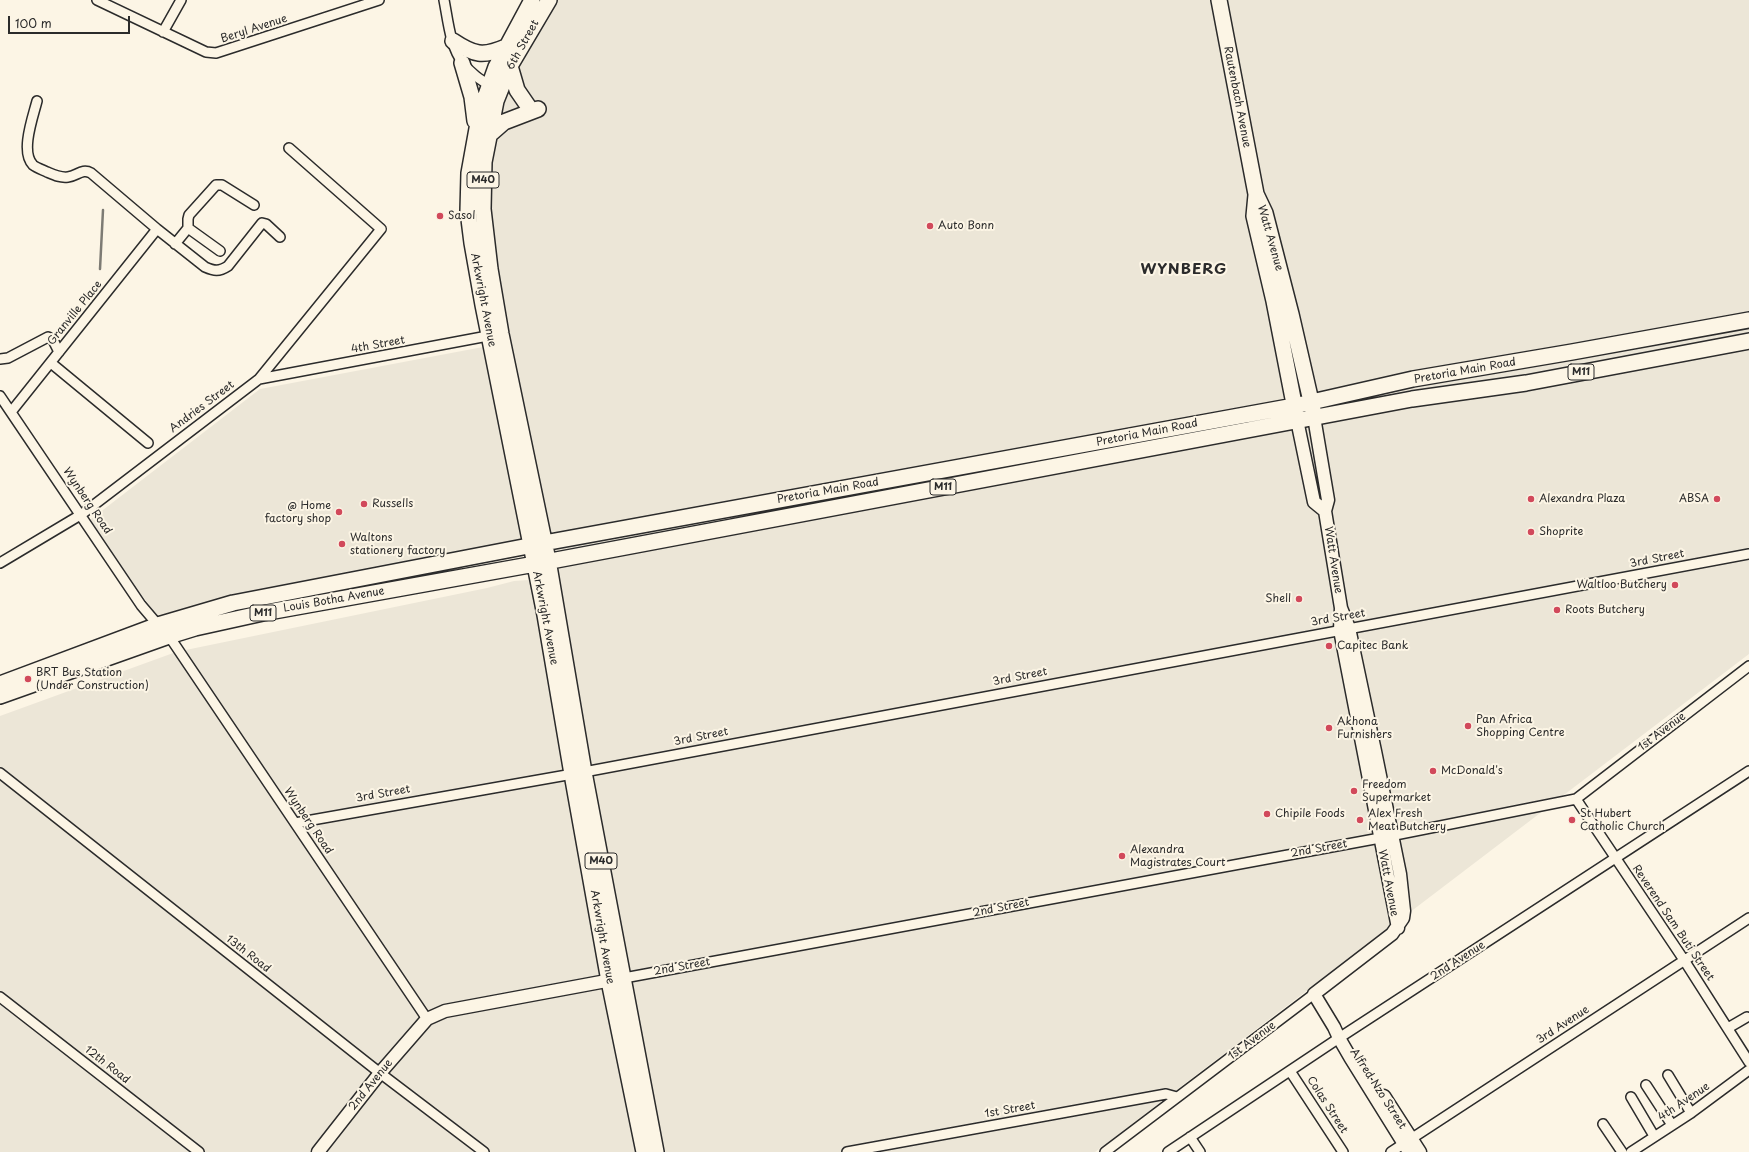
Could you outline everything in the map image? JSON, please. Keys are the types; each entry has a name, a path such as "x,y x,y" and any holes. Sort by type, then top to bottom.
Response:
{"main road":[{"name":"M40","path":"494,88 506,47 532,0"},
{"name":"6th Street","path":"494,88 510,66 549,0"},
{"name":"Rautenbach Avenue","path":"1219,0 1256,194"},
{"path":"453,41 465,49 481,54 506,47"},
{"path":"462,63 482,133 533,108 517,90 510,66"},
{"name":"Arkwright Avenue","path":"494,88 482,133 484,162 482,208 490,269 495,335 538,545 547,623 578,773 617,980 644,1152"},
{"name":"Watt Avenue","path":"1256,194 1254,216 1278,288 1311,401 1314,417"},
{"name":"Watt Avenue","path":"1278,288 1297,420"},
{"name":"Pretoria Main Road","path":"538,545 1294,406 1413,379 1749,320"},
{"name":"Arkwright Avenue","path":"495,335 540,524 538,545"},
{"name":"Pretoria Main Road","path":"541,562 1217,436 1412,398 1526,383 1749,341"},
{"path":"540,524 554,533 568,539"},
{"name":"Louis Botha Avenue","path":"0,684 158,625 233,603 538,545"},
{"path":"551,582 571,556"},
{"name":"Arkwright Avenue","path":"541,562 551,582 578,773"},
{"name":"Louis Botha Avenue","path":"0,696 195,628 263,612 541,562"},
{"name":"Arkwright Avenue","path":"617,980 656,1152"}],"street":[{"name":"Beryl Avenue","path":"97,0 206,52 216,53 379,0"},
{"path":"163,32 181,0"},
{"path":"444,0 453,41 462,63 474,75 494,88"},
{"path":"37,101 27,145 34,166 63,178 73,176 87,170 204,267 214,271 223,269 233,261 262,223 266,224 280,237"},
{"name":"Andries Street","path":"0,563 82,514 259,379 381,230 289,148"},
{"path":"175,244 188,228 188,219 190,215 216,184 222,185 254,205"},
{"path":"188,228 220,251"},
{"name":"Granville Place","path":"10,412 157,229"},
{"name":"4th Street","path":"259,379 495,335"},
{"path":"0,359 8,358 48,337 53,340 59,352"},
{"path":"50,363 148,443"},
{"name":"Wynberg Road","path":"0,396 82,514 141,605 158,625"},
{"name":"Watt Avenue","path":"1314,417 1328,500 1325,511 1344,629 1380,838 1398,928"},
{"name":"Watt Avenue","path":"1297,420 1314,502 1325,511"},
{"name":"3rd Street","path":"295,823 578,773 1749,554"},
{"name":"Wynberg Road","path":"136,633 143,627 145,622 141,605"},
{"name":"Watt Avenue","path":"1344,629 1392,835 1404,911 1403,918 1398,928"},
{"name":"Wynberg Road","path":"169,636 427,1019"},
{"name":"1st Avenue","path":"1576,799 1749,666"},
{"name":"2nd Avenue","path":"1168,1152 1341,1037 1749,771"},
{"name":"13th Road","path":"0,773 380,1073 484,1152"},
{"name":"2nd Street","path":"427,1019 445,1011 1380,838 1576,799"},
{"name":"Reverend Sam Buti Street","path":"1576,799 1684,960 1749,1062"},
{"name":"3rd Avenue","path":"1391,1152 1408,1145 1749,918"},
{"name":"1st Avenue","path":"1105,1152 1314,994 1398,928"},
{"name":"Alfred Nzo Street","path":"1314,994 1408,1145 1420,1152"},
{"name":"12th Road","path":"0,997 199,1152"},
{"path":"1728,1028 1747,1017"},
{"name":"2nd Avenue","path":"318,1152 380,1073 427,1019"},
{"name":"4th Avenue","path":"1631,1152 1691,1112 1749,1070"},
{"name":"Colas Street","path":"1290,1071 1343,1152"},
{"path":"1668,1075 1691,1112"},
{"path":"1646,1085 1672,1125"},
{"name":"1st Street","path":"847,1152 1166,1094 1178,1097"},
{"path":"1631,1097 1654,1136"},
{"path":"1603,1124 1622,1152"},
{"path":"1190,1137 1200,1152"}],"shaded area":[{"path":"552,0 1749,0 1749,654 1095,1152 0,1152 0,716 176,652 487,588 514,581 529,580 521,540 157,615 86,523 260,389 483,347 460,225 485,98"}],"waterway":[{"path":"100,269 103,210"}],"place":[{"name":"Sasol","path":"440,216"},
{"name":"Auto Bonn","path":"930,226"},
{"name":"Alexandra Plaza","path":"1531,499"},
{"name":"ABSA","path":"1717,499"},
{"name":"Russells","path":"364,504"},
{"name":"@ Home factory shop","path":"339,512"},
{"name":"Shoprite","path":"1531,532"},
{"name":"Waltons stationery factory","path":"342,544"},
{"name":"Waltloo Butchery","path":"1675,585"},
{"name":"Shell","path":"1299,599"},
{"name":"Roots Butchery","path":"1557,610"},
{"name":"Capitec Bank","path":"1329,646"},
{"name":"BRT Bus Station (Under Construction)","path":"28,679"},
{"name":"Pan Africa Shopping Centre","path":"1468,726"},
{"name":"Akhona Furnishers","path":"1329,728"},
{"name":"McDonald's","path":"1433,771"},
{"name":"Freedom Supermarket","path":"1354,791"},
{"name":"Chipile Foods","path":"1267,814"},
{"name":"Alex Fresh Meat Butchery","path":"1360,820"},
{"name":"St Hubert Catholic Church","path":"1572,820"},
{"name":"Alexandra Magistrates Court","path":"1122,856"}],"district":[{"name":"WYNBERG","path":"1184,270"}]}
